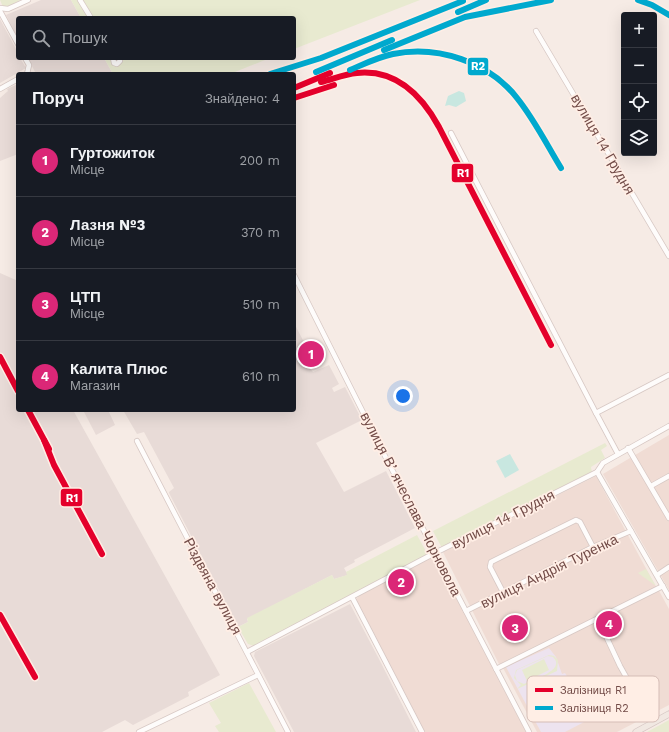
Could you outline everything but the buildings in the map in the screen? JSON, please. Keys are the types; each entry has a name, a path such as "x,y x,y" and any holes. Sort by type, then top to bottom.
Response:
{"main road":[{"path":"659,719 669,714"},
{"path":"636,732 652,723"}],"street":[{"path":"16,40 0,10 8,9 28,0"},
{"path":"80,0 90,16"},
{"name":"вулиця 14 Грудня","path":"536,31 669,256"},
{"path":"26,60 29,65 27,72"},
{"path":"113,60 114,63 117,64 120,60"},
{"path":"0,89 16,80"},
{"path":"451,133 618,454"},
{"name":"вулиця Вʼячеслава Чорновола","path":"296,279 529,732"},
{"path":"596,413 669,375"},
{"name":"вулиця 14 Грудня","path":"247,652 436,553 597,472 603,463 669,426"},
{"name":"Різдвяна вулиця","path":"136,441 288,732"},
{"path":"628,448 669,517"},
{"path":"597,472 669,597"},
{"path":"651,486 669,476"},
{"path":"503,592 490,567 491,562 576,520 580,522 593,547"},
{"name":"вулиця Андрія Туренка","path":"466,611 593,547 631,532"},
{"path":"657,575 669,568"},
{"path":"496,669 663,586"},
{"path":"352,597 422,732"},
{"path":"598,619 626,676"},
{"path":"139,732 258,674"}],"shaded area":[{"path":"41,0 71,0 80,16 16,16 16,35 6,15"},
{"path":"0,19 16,49 16,60 21,60 26,68 16,72 16,74 0,83"},
{"path":"29,60 105,60 112,72 35,72"},
{"path":"16,85 16,155 0,161 0,98 8,91 7,89"},
{"path":"0,273 16,280 16,412 74,412 220,675 188,692 189,696 133,725 125,720 102,732 0,732"},
{"path":"296,327 306,346 303,347 306,352 301,355 304,362 313,372 329,365 339,384 332,388 334,392 345,387 362,420 316,443 344,492 386,471 415,528 354,560 355,562 344,568 348,575 334,579 332,575 247,619 248,622 238,627 169,493 174,488 144,432 137,434 124,412 296,412"},
{"path":"84,412 109,412 115,425 96,435"},
{"path":"669,435 669,590 603,474"},
{"path":"596,476 656,587 500,666 443,552"},
{"path":"432,557 436,557 526,732 423,732 355,600 361,594"},
{"path":"658,589 669,609 669,705 659,710 659,676 527,676 527,713 502,666"},
{"path":"350,604 416,732 294,732 254,656 255,652"},
{"path":"549,648 556,657 562,674 565,673 567,676 527,676 527,706 506,667"},
{"path":"532,722 636,722 617,732 537,732"},
{"path":"536,722 584,722 565,732 541,732"}],"green space":[{"path":"0,0 20,0 4,9"},
{"path":"71,0 420,0 296,48 296,16 80,16"},
{"path":"105,60 265,60 235,72 112,72"},
{"path":"605,443 607,446 601,450 605,458 591,467 592,473 442,548 433,531"},
{"path":"417,535 428,555 254,646 248,644 238,627 248,622 247,618 332,575 334,579 347,575 346,572"},
{"path":"646,569 656,586 638,573"},
{"path":"549,655 554,656 558,660 557,671 546,676 542,676 556,666 556,662 553,657 548,656 517,670 515,675 517,681 514,678 516,670"},
{"path":"544,659 549,670 537,676 527,676 527,681 522,670"},
{"path":"517,681 524,684 527,683 527,684 517,689 521,685"},
{"path":"249,683 276,732 219,732 215,726 221,723 209,703"},
{"path":"669,720 669,732 647,732"}],"water":[{"path":"459,91 464,93 466,101 456,107 449,105 445,106 448,96"},
{"path":"510,454 519,470 505,478 496,461"}],"rail line":[{"name":"R2","path":"458,12 486,0"},
{"name":"R2","path":"384,50 465,17 551,0"},
{"name":"R2","path":"638,0 652,5 669,15"},
{"name":"R2","path":"276,72 321,58 463,1"},
{"name":"R2","path":"316,72 392,40"},
{"name":"R2","path":"350,70 382,57 410,52 445,54 477,66 505,85 517,98 535,123 561,168"},
{"name":"R1","path":"296,87 330,73"},
{"name":"R1","path":"321,82 344,75 371,73 384,75 396,80 416,95 439,127 551,345"},
{"name":"R1","path":"296,97 334,85"},
{"name":"R1","path":"0,357 16,387"},
{"name":"R1","path":"29,412 49,449"},
{"name":"R1","path":"44,440 54,465 102,554"},
{"name":"R1","path":"0,615 35,677"}],"place":[{"name":"Гуртожиток","path":"311,354"},
{"name":"Лазня №3","path":"401,582"},
{"name":"Калита Плюс","path":"609,624"},
{"name":"ЦТП","path":"515,628"}]}
